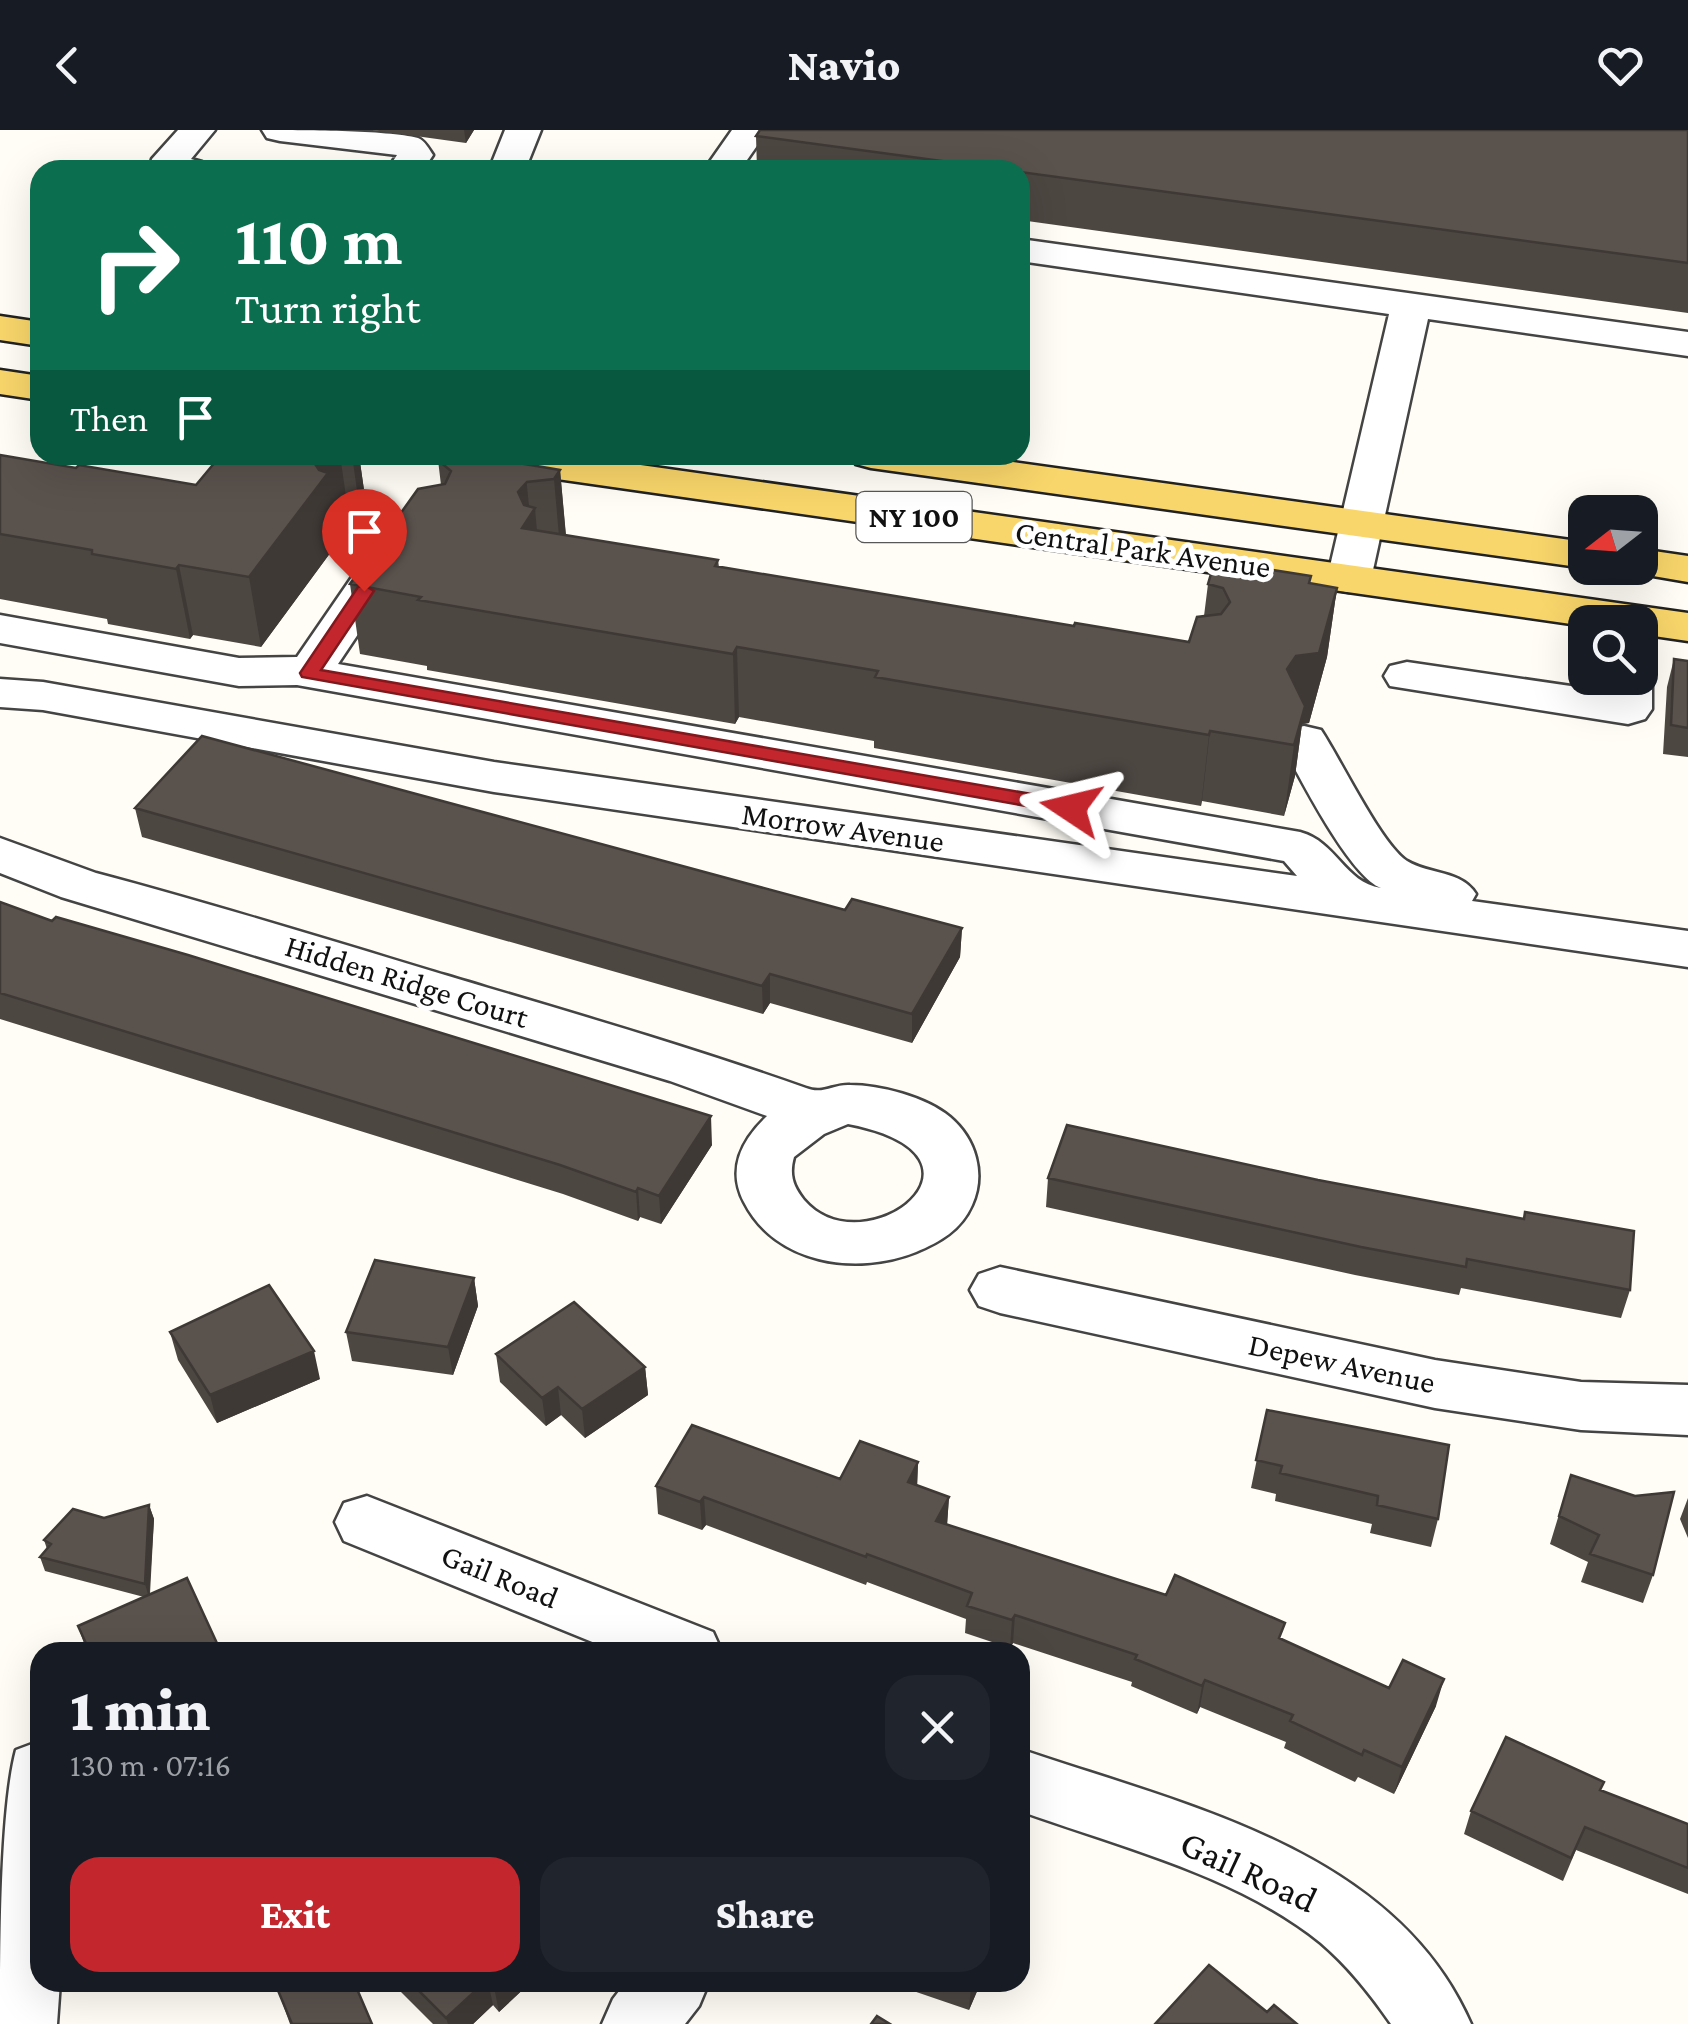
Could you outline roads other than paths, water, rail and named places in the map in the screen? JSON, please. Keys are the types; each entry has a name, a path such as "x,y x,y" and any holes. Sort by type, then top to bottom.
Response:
{"main road":[{"path":"0,328 30,332"},
{"path":"0,382 30,386"},
{"name":"Central Park Avenue","path":"551,465 1568,611"},
{"name":"Central Park Avenue","path":"942,465 1568,552"},
{"path":"1658,565 1688,569"},
{"name":"Central Park Avenue","path":"1658,624 1688,627"}],"street":[{"path":"171,160 197,130"},
{"path":"280,130 408,146 415,155 412,160"},
{"path":"511,160 524,130"},
{"path":"729,160 750,130"},
{"path":"1030,251 1688,344"},
{"path":"1348,578 1411,306"},
{"path":"309,673 419,539 349,527"},
{"path":"0,629 239,672 309,673 1300,848 1348,900"},
{"path":"1407,676 1628,709 1628,695"},
{"name":"Morrow Avenue","path":"0,693 43,696 494,777 1688,948"},
{"path":"1304,741 1349,820 1388,872 1587,934"},
{"name":"Hidden Ridge Court","path":"0,854 79,886 158,906 688,1067 813,1112"},
{"name":"Depew Avenue","path":"1000,1290 1435,1384 1581,1406 1688,1410"},
{"name":"Gail Road","path":"367,1522 664,1642"},
{"name":"Gail Road","path":"1030,1784 1247,1862 1336,1911 1410,1986 1434,2024"},
{"path":"20,2024 30,1898"},
{"path":"640,2024 665,1992"}]}
